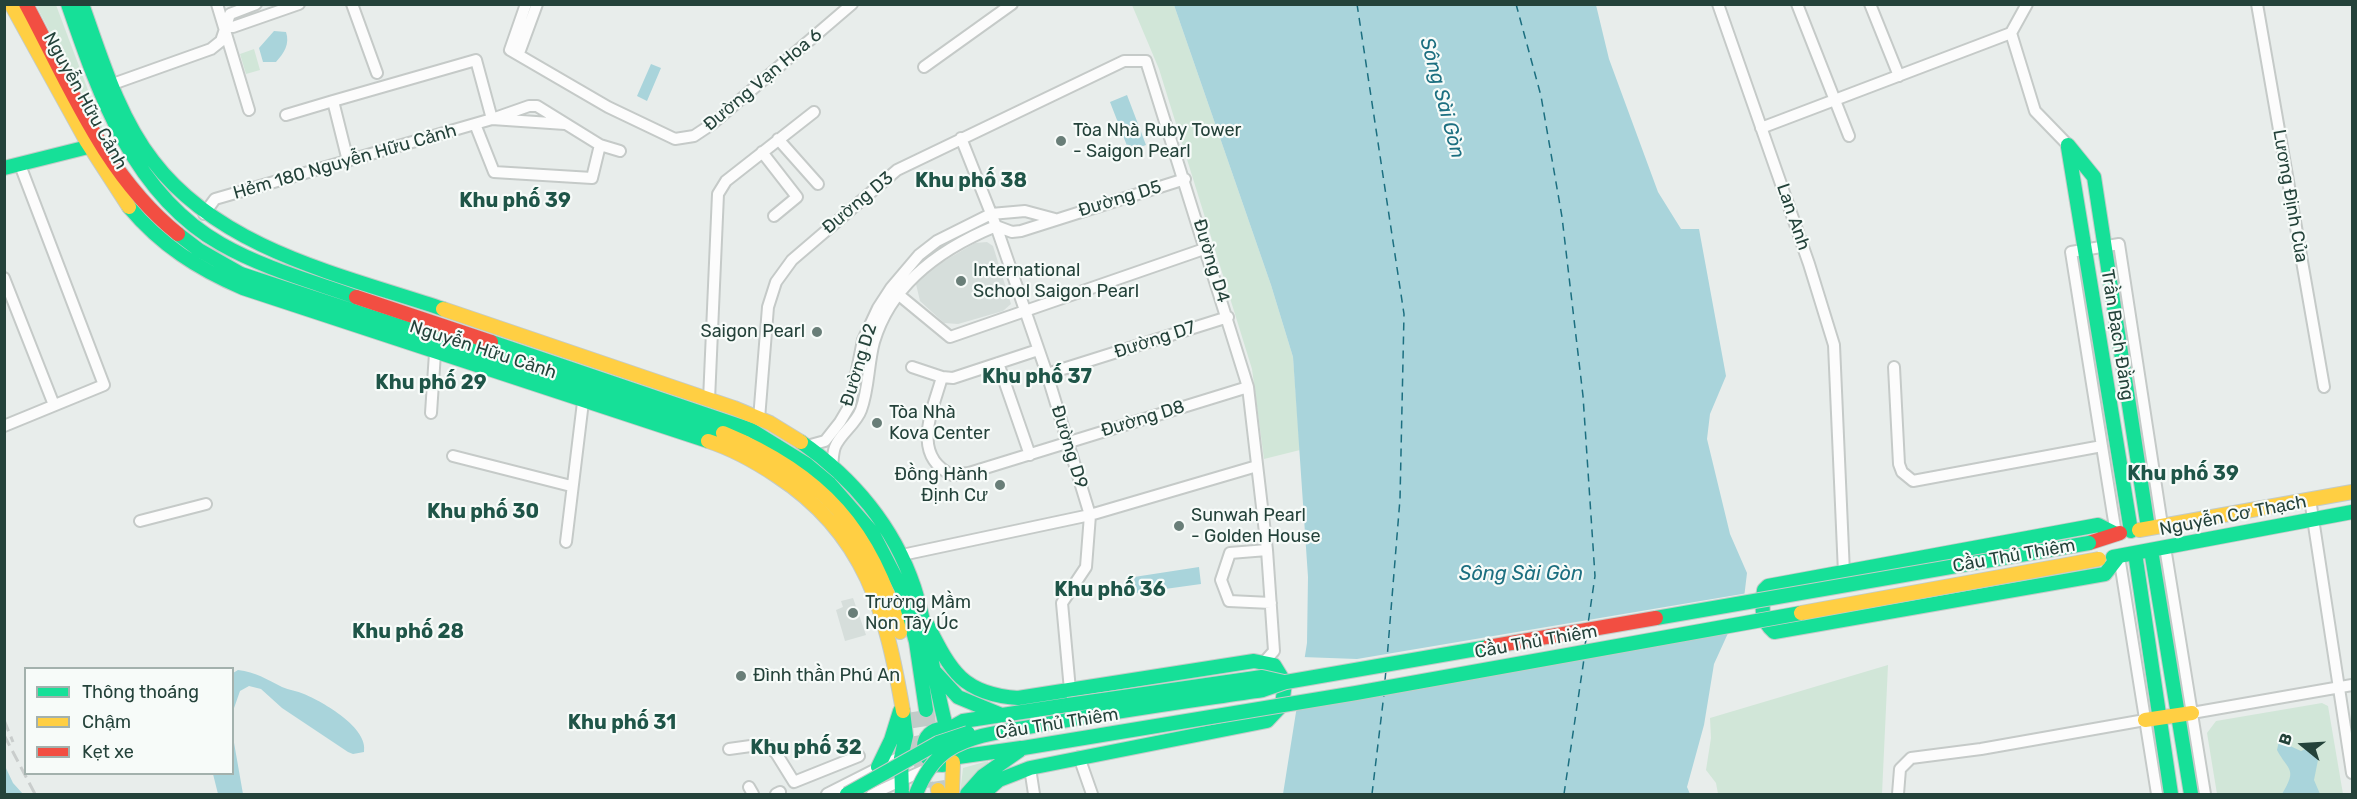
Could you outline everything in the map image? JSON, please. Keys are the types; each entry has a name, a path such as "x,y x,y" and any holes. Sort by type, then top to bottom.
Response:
{"main road":[{"name":"Nguyễn Hữu Cảnh","path":"11,4 135,216 158,239 191,265 227,283 704,427"},
{"name":"Nguyễn Hữu Cảnh","path":"26,4 84,112 94,145"},
{"name":"Nguyễn Hữu Cảnh","path":"68,4 104,87 171,185 204,214 252,242 290,257 540,340 759,419 783,430 832,465 875,513 902,555 922,614 935,672 938,700 947,730 959,740 955,760"},
{"name":"Nguyễn Hữu Cảnh","path":"82,4 104,87 119,131 149,180 166,201 197,229 258,262 685,406 723,446 774,472 805,493 839,528 862,561 877,595 913,708 901,757 902,788"},
{"path":"4,168 94,145"},
{"name":"Trần Bạch Đằng","path":"2068,145 2094,177 2148,528"},
{"name":"Trần Bạch Đằng","path":"2068,145 2131,531"},
{"path":"437,347 449,311"},
{"name":"Nguyễn Hữu Cảnh","path":"437,347 583,402 704,427"},
{"path":"709,400 704,427 751,430 794,454 832,484 861,516 888,557 904,593 912,620 913,708 891,740 878,767"},
{"name":"Nguyễn Cơ Thạch","path":"2116,534 2352,492"},
{"name":"Nguyễn Cơ Thạch","path":"2120,556 2352,512"},
{"path":"2116,534 2098,525 1768,586 1764,590 1761,613 1764,625 1774,632 2105,574 2120,556"},
{"name":"Cầu Thủ Thiêm","path":"933,793 932,764 954,747 980,737 1078,717 1263,690 1286,682 1363,671 2089,543 2116,534"},
{"path":"2158,548 2185,714 2191,795"},
{"path":"2135,553 2152,719 2171,795"},
{"name":"Cầu Thủ Thiêm","path":"927,754 955,760 1356,693 2120,556"},
{"path":"922,614 948,664 972,690 1010,698 1265,661 1279,670 1286,682 1282,705 1267,721 1030,768 999,780 982,795"},
{"path":"935,672 958,697 968,703 1004,715"},
{"path":"906,738 927,754 932,732 947,730 963,721 1262,677 1286,682"},
{"path":"2152,719 2185,714"},
{"name":"Cầu Thủ Thiêm","path":"843,792 950,738 1009,723 1067,715 1078,717"},
{"path":"967,795 983,776 1023,748"},
{"path":"933,793 955,760"}],"street":[{"path":"217,4 249,110"},
{"path":"104,87 211,49 220,41 230,14 256,4"},
{"path":"224,26 233,27 299,4"},
{"path":"352,4 377,73"},
{"path":"514,52 526,4"},
{"path":"514,52 537,4"},
{"name":"Đường Vạn Hoa 6","path":"514,52 608,107 675,140 694,136 712,124 852,4"},
{"path":"924,67 1012,4"},
{"name":"Lan Anh","path":"1718,4 1806,253 1834,345 1844,573"},
{"path":"1797,4 1849,136"},
{"path":"1870,4 1899,76"},
{"path":"1761,128 2011,33 2027,4"},
{"name":"Lương Định Của","path":"2257,4 2324,387"},
{"path":"2011,33 2035,111 2068,145"},
{"path":"286,115 476,60 492,119"},
{"name":"Đường D3","path":"759,419 768,308 776,282 783,270 897,170 1124,61 1146,61"},
{"name":"Đường D4","path":"1146,61 1207,248 1248,387 1267,550 1274,651 1265,661"},
{"path":"333,101 348,161"},
{"name":"Hẻm 180 Nguyễn Hữu Cảnh","path":"204,214 215,199 476,124 529,106 537,106 600,145 620,151"},
{"path":"709,400 718,194 726,181 814,112"},
{"path":"476,124 494,172 592,178 600,145"},
{"name":"Đường D9","path":"961,138 996,226 1047,374 1090,515 1086,567 1062,603 1070,690"},
{"path":"778,139 818,184"},
{"path":"762,152 800,201 774,216"},
{"path":"4,426 104,385 20,165"},
{"name":"Đường D5","path":"996,226 1012,232 1185,179"},
{"name":"Đường D5","path":"991,214 1024,212 1055,219"},
{"name":"Đường D2","path":"807,446 825,441 850,405 895,291 919,255 937,241 991,214"},
{"name":"Đường D2","path":"895,291 944,252 996,226"},
{"path":"2116,534 2071,252 2119,244 2162,525"},
{"path":"895,291 950,337 1207,248"},
{"path":"4,278 54,405"},
{"name":"Đường D7","path":"1047,374 1228,317"},
{"path":"431,413 437,347"},
{"path":"912,367 942,377 953,378 1038,350"},
{"path":"998,363 1030,455"},
{"path":"1894,367 1899,464 1902,472 1913,481 2102,446"},
{"name":"Đường D2","path":"832,465 836,446 861,410 862,371"},
{"name":"Đường D8","path":"942,377 925,440 929,451 946,473 952,476 1030,455 1248,387"},
{"path":"566,542 583,402"},
{"path":"453,456 571,486"},
{"path":"902,555 1090,515 1257,466"},
{"path":"2310,499 2352,772"},
{"path":"140,521 206,504"},
{"path":"1267,550 1230,553 1221,580 1229,601 1271,603"},
{"path":"2120,556 2152,719 2157,795"},
{"path":"2205,795 2185,714 2352,685"},
{"path":"1898,795 1900,769 1911,758 1991,747 2152,719"},
{"path":"729,749 765,744 776,753 794,782 859,756"},
{"path":"827,795 843,792 878,767 901,757 927,754"},
{"path":"872,795 902,788 927,754"},
{"path":"1079,757 1092,795"},
{"path":"829,768 843,792"},
{"path":"1030,768 1034,795"}],"shaded area":[{"name":"International School Saigon Pearl","path":"987,242 993,246 1011,304 1003,311 958,324 944,323 920,301 916,284 932,268 975,243"},
{"path":"853,598 866,635 845,641 836,610 843,607 841,601"}],"green space":[{"path":"36,5 56,5 106,138"},
{"path":"1132,5 1174,5 1271,285 1293,357 1300,450 1264,459 1252,369 1159,69"},
{"path":"254,49 260,70 246,74 240,54"},
{"path":"1888,665 1882,794 1718,794 1716,783 1706,770 1711,738 1710,718"},
{"path":"2322,703 2328,706 2343,794 2217,794 2207,733 2216,721"},
{"path":"988,761 973,776 960,794 963,768"}],"water":[{"name":"Sông Sài Gòn","path":"1174,5 1596,5 1609,59 1658,192 1681,229 1699,229 1726,376 1710,414 1707,439 1730,534 1747,573 1744,598 1714,664 1704,725 1687,787 1690,794 1283,794 1307,643 1308,577 1293,357 1271,285"},
{"path":"274,31 286,32 286,48 276,62 263,62 259,48"},
{"path":"651,64 661,68 647,101 637,96"},
{"path":"1127,95 1146,145 1129,151 1110,102"},
{"path":"1199,567 1201,584 1136,593 1134,577"},
{"path":"238,670 256,674 322,703 352,725 364,743 364,752 353,754 348,752 282,708 261,689 249,686 240,691 234,708 234,672"},
{"path":"2279,741 2301,751 2308,748 2315,751 2318,760 2314,780 2320,794 2282,794 2290,779 2290,770 2277,750"},
{"path":"234,743 243,794 218,794 213,775 234,775"},
{"path":"4,764 13,783 23,794 5,794"}],"pier":[{"path":"1748,593 1732,631 1295,707 1302,657 1357,659"}],"ferry route":[{"path":"1357,4 1404,314 1400,499 1387,659"},
{"path":"1516,4 1541,96 1562,217 1583,396 1595,576 1588,624"},
{"path":"1585,645 1587,635"},
{"path":"1564,794 1584,659"},
{"path":"1385,680 1386,670"},
{"path":"1372,794 1384,694"}],"tunnel":[{"path":"926,710 938,790"},
{"path":"913,712 926,788"}],"railway":[{"path":"4,720 13,742"},
{"path":"4,735 24,773"},
{"path":"25,775 35,794"}],"traffic: fast":[{"path":"68,4 93,72 123,139 142,170 164,198 190,223 237,253 287,274 356,297"},
{"path":"82,4 112,86 130,125 153,161 181,192 213,217 248,238 286,256 443,309"},
{"path":"2068,145 2094,177 2148,528"},
{"path":"4,168 88,147"},
{"path":"2068,147 2131,531"},
{"path":"129,207 141,221 181,255 243,288 708,441"},
{"path":"178,234 199,250 241,274 723,433"},
{"path":"491,342 751,430 806,464 830,484 872,532 901,588 916,642 926,710"},
{"path":"801,442 838,471 870,506 906,565 928,641 947,730"},
{"path":"2113,557 2352,512"},
{"path":"2116,534 2098,525 1768,586 1764,590 1763,613 1766,623 1774,632 2105,574 2119,556"},
{"path":"1656,618 2089,543"},
{"path":"2151,550 2191,794"},
{"path":"2135,553 2171,794"},
{"path":"1023,748 1356,693 1801,613"},
{"path":"927,624 943,655 960,677 971,685 999,696 1018,698 1254,661 1274,665 1285,683 1282,705 1267,721 1030,768 999,780 983,794"},
{"path":"916,794 929,769 942,754 958,744 981,736 1096,715 1263,690 1286,682 1488,647"},
{"path":"935,672 958,697 999,714"},
{"path":"1068,705 1262,677 1284,682"},
{"path":"947,730 963,721 1068,705"},
{"path":"878,767 891,740 900,711"},
{"path":"902,794 901,758 906,736 903,711"},
{"path":"942,729 955,734 960,747 955,760 942,765 929,760 924,747 929,734 942,729"},
{"path":"847,794 938,743 968,733"},
{"path":"958,757 1021,748"},
{"path":"967,794 983,776 1023,748"}],"traffic: slow":[{"path":"11,4 87,142 129,207"},
{"path":"443,309 734,408 770,423 801,442"},
{"path":"723,433 758,449 788,467 815,487 838,510 858,535 874,564 900,632"},
{"path":"708,441 753,461 777,476 807,499 832,523 867,578 879,609 889,641 903,711"},
{"path":"2139,530 2352,492"},
{"path":"1801,613 2099,559"},
{"path":"2145,720 2192,713"},
{"path":"952,794 953,762"},
{"path":"938,790 939,794"}],"traffic: jam":[{"path":"26,4 74,97 109,157 152,211 178,234"},
{"path":"356,297 491,342"},
{"path":"2089,543 2120,533"},
{"path":"1488,647 1656,618"}],"place":[{"name":"Tòa Nhà Ruby Tower - Saigon Pearl","path":"1061,141"},
{"name":"International School Saigon Pearl","path":"961,281"},
{"name":"Saigon Pearl","path":"817,332"},
{"name":"Tòa Nhà Kova Center","path":"877,423"},
{"name":"Đồng Hành Định Cư","path":"1000,485"},
{"name":"Sunwah Pearl - Golden House","path":"1179,526"},
{"name":"Trường Mầm Non Tây Úc","path":"853,613"},
{"name":"Đình thần Phú An","path":"741,676"}],"district":[{"name":"Khu phố 38","path":"971,181"},
{"name":"Khu phố 39","path":"515,201"},
{"name":"Khu phố 37","path":"1037,377"},
{"name":"Khu phố 29","path":"431,383"},
{"name":"Khu phố 39","path":"2183,474"},
{"name":"Khu phố 30","path":"483,512"},
{"name":"Khu phố 36","path":"1110,590"},
{"name":"Khu phố 28","path":"408,632"},
{"name":"Khu phố 31","path":"622,723"},
{"name":"Khu phố 32","path":"806,748"}]}
